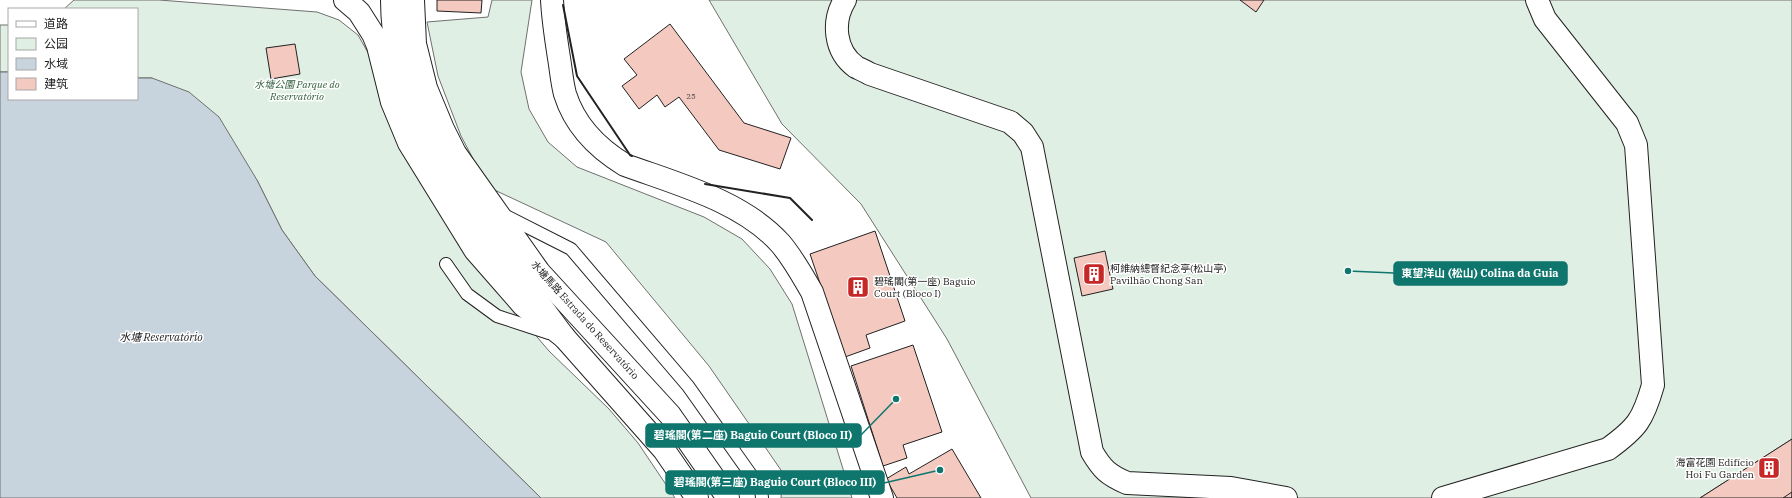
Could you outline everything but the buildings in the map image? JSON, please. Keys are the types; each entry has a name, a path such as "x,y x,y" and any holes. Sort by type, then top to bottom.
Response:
{"street":[{"path":"345,0 359,12 373,34 378,46 392,102 409,143 475,250 523,305 564,337"},
{"path":"392,0 395,41 400,69 418,119 452,181 564,337 664,450 697,498"},
{"name":"水塘馬路 Estrada do Reservatório","path":"413,0 416,44 426,88 455,153 539,272 670,416 728,498"},
{"path":"552,0 553,17 565,93 572,112 594,143 625,165 732,206 757,223 779,242 797,266 812,292 882,498"},
{"path":"845,0 840,9 836,24 838,40 845,55 856,66 870,74 1010,122 1023,133 1032,147 1092,452 1100,466 1112,477 1127,483 1232,488 1286,498"},
{"path":"1443,498 1608,449 1630,433 1646,411 1652,385 1636,145 1626,122 1545,19 1537,0"}],"lane":[{"path":"494,210 571,249 688,386 761,489 762,498"},
{"path":"446,264 467,294 497,316 564,337"}],"green space":[{"name":"水塘公園 Parque do Reservatório","path":"74,0 159,0 317,12 339,20 358,35 515,311 549,351 609,409 638,443 675,498 541,498 315,276 282,230 257,180 152,78 138,78 138,8 65,8"},
{"path":"492,0 532,0 521,72 529,109 548,142 577,167 704,217 742,239 770,269 792,304 852,498 781,498 783,473 709,366 606,242 488,187 461,136 438,76 427,22 488,17"},
{"path":"709,0 1792,0 1792,439 1700,498 1031,498 947,339 861,204 782,124"},
{"path":"0,25 8,25 8,72 0,72"}],"water":[{"name":"水塘 Reservatório","path":"0,72 8,72 8,100 138,100 138,78 152,78 189,92 219,117 257,180 282,230 315,276 541,498 0,498"}],"wall":[{"path":"563,5 577,76 632,156"},
{"path":"705,184 790,198 812,220"}],"place":[{"name":"東望洋山 (松山) Colina da Guia","path":"1348,271"},
{"name":"柯維納總督紀念亭(松山亭) Pavilhão Chong San","path":"1094,274"},
{"name":"碧瑤閣(第一座) Baguio Court (Bloco I)","path":"858,287"},
{"name":"碧瑤閣(第二座) Baguio Court (Bloco II)","path":"896,399"},
{"name":"海富花園 Edifício Hoi Fu Garden","path":"1769,468"},
{"name":"碧瑤閣(第三座) Baguio Court (Bloco III)","path":"940,470"}]}
